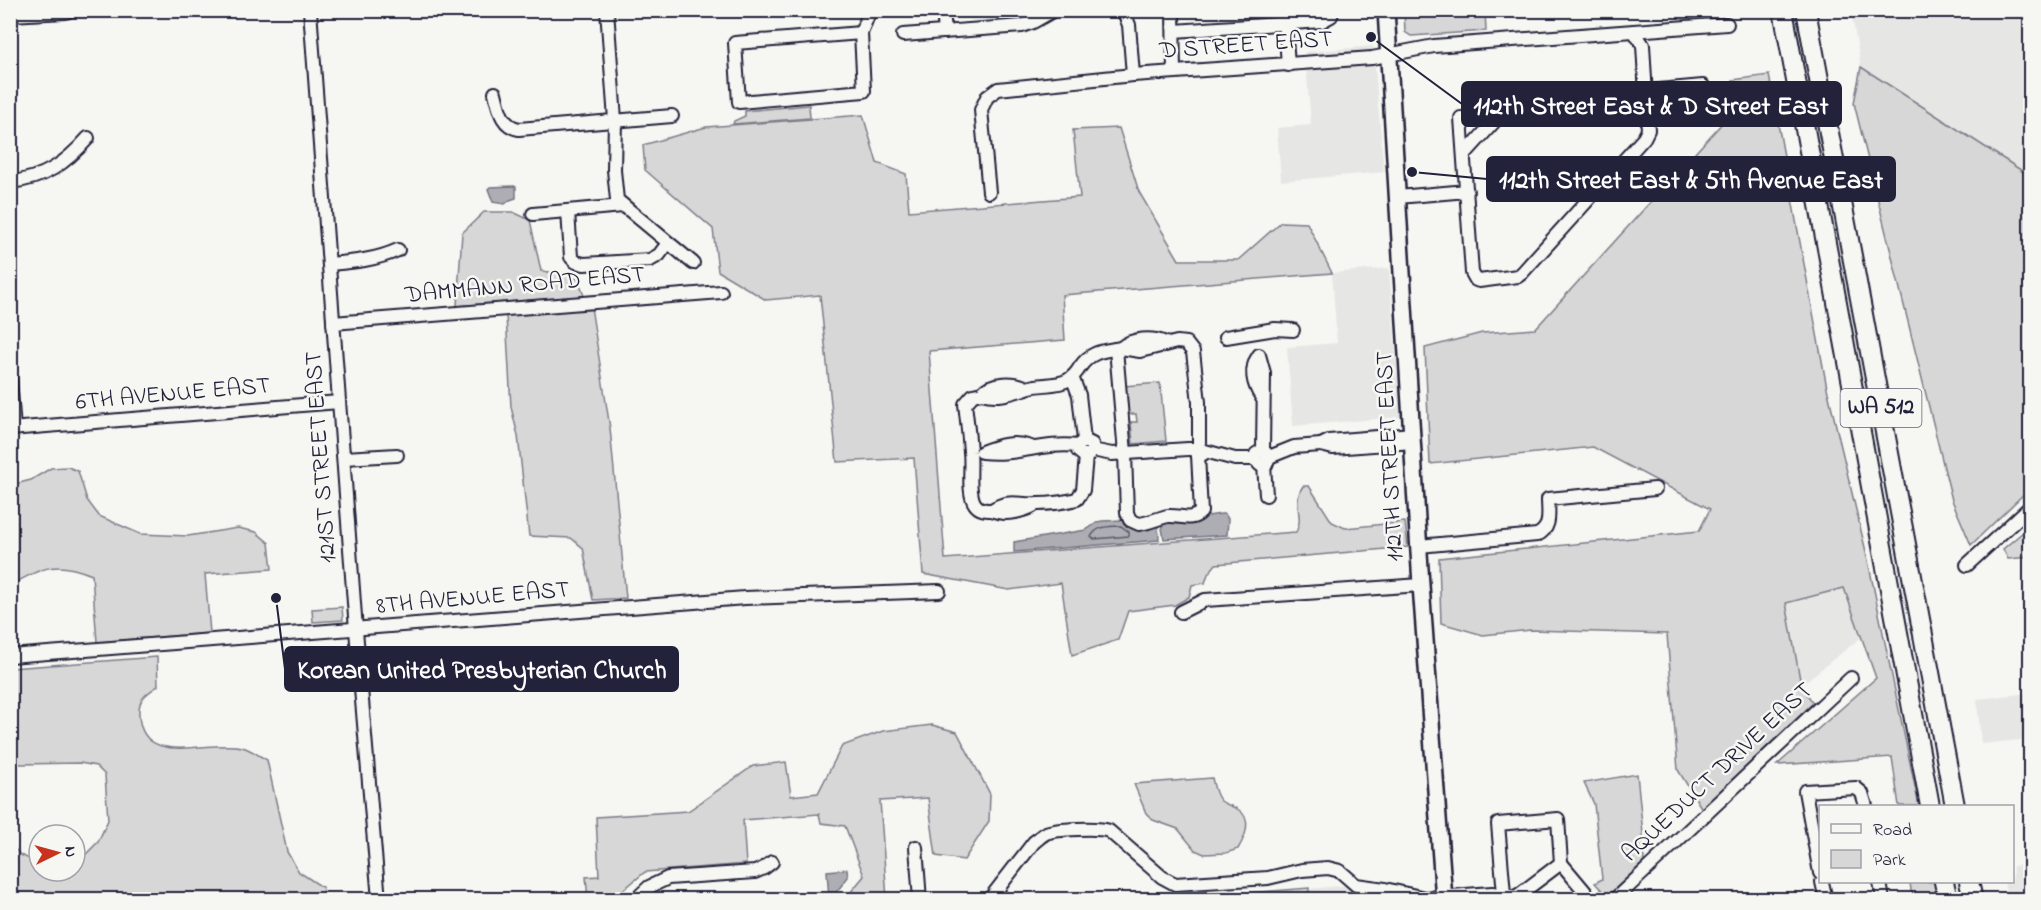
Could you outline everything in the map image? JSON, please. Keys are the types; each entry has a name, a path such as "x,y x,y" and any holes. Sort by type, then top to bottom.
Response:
{"highway":[{"name":"WA 512","path":"1783,10 1930,805"},
{"name":"WA 512","path":"1806,10 1955,805"},
{"path":"1944,883 1948,900"},
{"path":"1969,883 1973,900"}],"main road":[{"name":"112TH STREET EAST","path":"1386,10 1421,585 1444,898"}],"street":[{"path":"10,15 72,10"},
{"name":"121ST STREET EAST","path":"310,10 356,630 379,900"},
{"path":"607,10 615,120 616,196 623,206 693,263"},
{"path":"861,33 735,43 739,102 864,91 861,33 870,10"},
{"path":"943,10 945,32"},
{"path":"903,35 1022,26 1054,10"},
{"path":"1123,10 1128,19 1132,75"},
{"path":"1173,10 1174,72"},
{"path":"1174,31 1322,21 1332,13"},
{"path":"1285,24 1288,65"},
{"name":"D STREET EAST","path":"989,192 981,110 987,97 993,91 1003,88 1132,75 1371,58 1434,46 1727,24"},
{"path":"1461,118 1472,273 1479,281 1518,276 1644,138 1649,127 1643,45 1634,31"},
{"path":"1465,154 1514,103 1703,86"},
{"path":"495,93 504,121 513,128 672,116"},
{"path":"10,182 44,174 57,168 88,138"},
{"path":"1398,197 1467,191"},
{"path":"533,214 623,206"},
{"path":"568,211 571,257 580,264 650,260 659,255 668,243"},
{"path":"329,264 383,257 398,250"},
{"name":"DAMMANN ROAD EAST","path":"333,323 721,292"},
{"path":"1226,337 1275,329 1293,330"},
{"path":"1257,333 1263,373 1263,458 1266,495"},
{"path":"1072,377 1078,390 1085,448 1083,490 1077,499 1035,505 1026,510 998,513 985,509 972,498 976,453 965,404 975,395 985,389 1005,384 1020,384 1026,388 1054,385 1072,377 1090,355 1101,350 1118,349 1146,339 1166,343 1182,341 1193,352 1199,402 1201,512 1192,518 1170,516 1144,524 1130,520 1127,513 1118,349"},
{"path":"10,378 12,429"},
{"name":"6TH AVENUE EAST","path":"12,429 339,402"},
{"path":"1361,430 1368,432 1373,441 1370,451 1363,453 1356,452 1351,443 1355,433 1361,430"},
{"path":"1373,441 1413,438"},
{"path":"976,453 1001,444 1022,444 1031,447 1061,444 1107,453 1199,449 1235,459 1263,458 1294,447 1321,445 1329,441 1351,443"},
{"path":"344,458 397,455"},
{"path":"1419,546 1537,535 1544,531 1548,522 1548,499 1655,489"},
{"path":"1967,565 2031,507"},
{"path":"1181,612 1204,600 1421,585"},
{"name":"8TH AVENUE EAST","path":"10,656 745,598 939,591"},
{"name":"AQUEDUCT DRIVE EAST","path":"1614,900 1851,678"},
{"path":"1819,863 1805,791 1856,788 1862,793 1865,805"},
{"path":"1504,894 1498,824 1558,819 1561,863 1592,900"},
{"path":"994,898 1034,842 1046,833 1098,828 1109,831 1162,877 1175,884 1268,878 1302,870 1328,868 1340,871 1356,885 1425,898 1504,894 1516,897 1561,863"},
{"path":"916,847 920,900"},
{"path":"635,900 649,887 668,879 755,872 772,862"},
{"path":"1822,883 1826,900"},
{"path":"1880,883 1883,900"}],"shaded area":[{"path":"1851,11 2030,11 2030,176 1861,67"},
{"path":"1373,46 1384,172 1281,181 1277,128 1311,125 1305,52"},
{"path":"1389,268 1401,417 1293,426 1287,347 1337,343 1332,273"},
{"path":"1844,588 1863,636 1801,685 1786,603"},
{"path":"2030,693 2030,739 1981,744 1977,699"},
{"path":"2030,864 2030,899 2007,899 2004,883 2014,883 2014,866"},
{"path":"1361,884 1362,899 1297,899 1296,890"}],"green space":[{"path":"1404,11 1485,11 1486,31 1411,36 1405,32"},
{"path":"1861,67 2030,176 2030,488 1971,545 1952,500 1854,103"},
{"path":"1769,75 1827,388 1867,556 1919,805 1899,805 1892,757 1777,765 1876,678 1844,588 1786,603 1801,685 1813,703 1702,809 1678,770 1667,634 1531,630 1483,635 1441,623 1439,558 1699,531 1710,509 1593,447 1430,464 1425,348 1482,333 1535,329 1735,109 1733,80"},
{"path":"809,105 810,118 733,124 734,121 745,116 745,111"},
{"path":"863,115 877,163 906,174 909,211 1080,197 1073,130 1119,128 1139,192 1179,260 1238,260 1281,222 1307,223 1332,273 1062,295 1065,340 929,351 945,559 1296,532 1299,521 1298,499 1303,486 1309,486 1332,522 1345,528 1405,522 1408,547 1216,564 1208,574 1205,583 1192,585 1189,597 1175,605 1128,611 1118,640 1072,655 1061,583 1009,590 923,574 914,458 837,462 820,295 766,300 718,271 713,229 645,170 643,145 706,127"},
{"path":"484,212 513,212 530,220 541,271 567,274 578,279 584,296 457,306 462,233"},
{"path":"591,307 610,428 626,598 593,600 583,548 571,538 529,536 518,436 511,407 506,315"},
{"path":"1160,383 1166,441 1133,444 1131,422 1137,422 1136,414 1127,414 1124,386"},
{"path":"68,467 78,471 87,500 99,516 140,534 188,536 238,528 256,532 269,543 272,569 205,574 210,633 97,642 92,575 69,568 50,568 11,585 11,485 31,480 51,468"},
{"path":"2030,526 2030,557 2008,559 2003,549"},
{"path":"342,607 343,620 313,622 312,609"},
{"path":"157,657 158,686 146,694 140,704 139,714 143,731 151,741 164,747 242,747 267,760 287,852 299,872 322,887 326,899 139,900 133,896 119,896 115,900 11,899 11,844 20,855 27,858 27,883 87,883 87,853 98,842 108,820 105,775 96,766 80,763 18,764 11,761 11,668"},
{"path":"932,725 957,732 990,794 989,821 964,860 936,856 928,798 880,801 887,899 845,899 864,876 845,826 821,823 819,814 743,820 746,864 645,872 612,899 588,899 586,877 599,876 596,817 688,811 753,766 786,762 791,796 818,793 842,746 883,731"},
{"path":"1637,774 1644,862 1607,896 1595,883 1602,879 1594,804 1584,783"},
{"path":"1212,778 1219,799 1239,810 1247,824 1238,849 1226,853 1204,854 1195,850 1178,829 1153,820 1146,813 1134,784"},
{"path":"1910,883 1935,883 1938,899 1912,899"},
{"path":"1309,888 1308,899 1253,899 1249,893"}],"water":[{"path":"490,187 516,187 516,198 505,204 493,202 488,189"},
{"path":"1225,514 1228,519 1227,535 1164,539 1161,523"},
{"path":"1123,520 1158,525 1159,540 1014,552 1014,542 1086,530 1102,521"},
{"path":"847,869 848,877 829,899 827,871"}],"place":[{"name":"112th Street East & D Street East","path":"1371,37"},
{"name":"112th Street East & 5th Avenue East","path":"1412,172"},
{"name":"Korean United Presbyterian Church","path":"276,598"}]}
